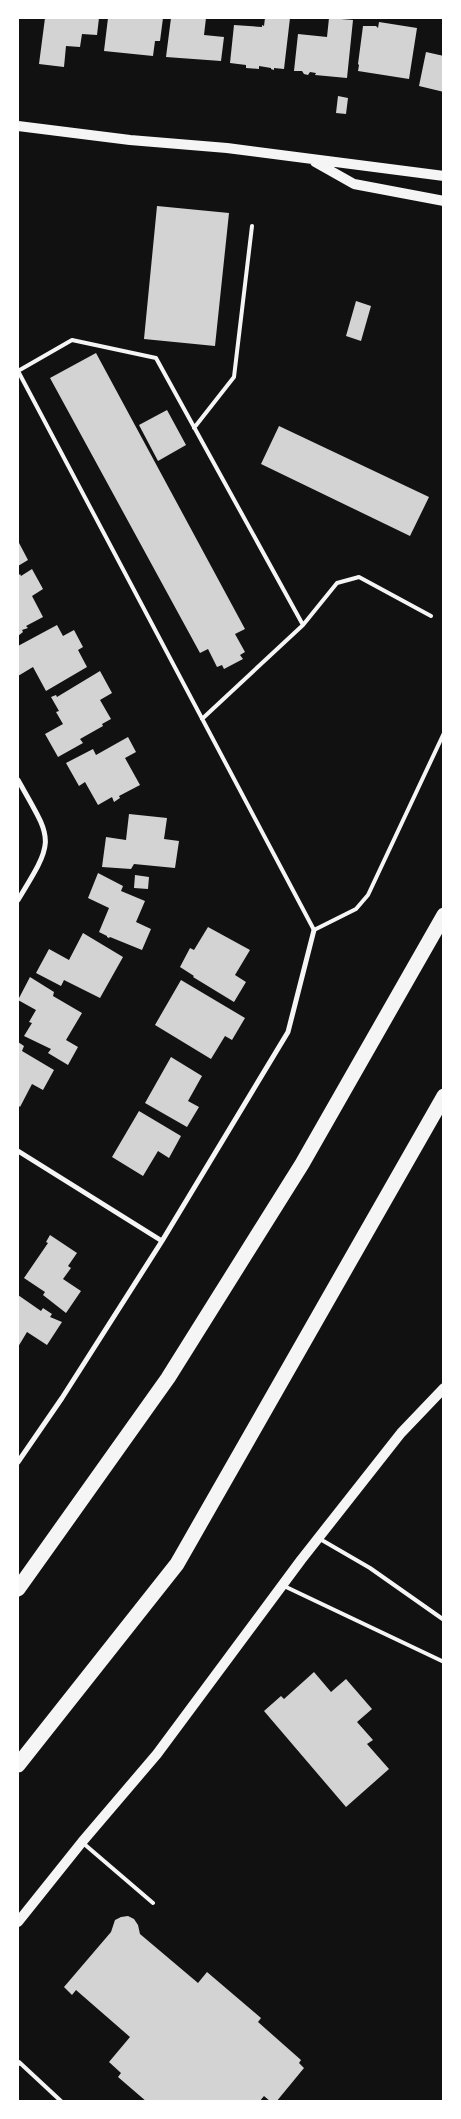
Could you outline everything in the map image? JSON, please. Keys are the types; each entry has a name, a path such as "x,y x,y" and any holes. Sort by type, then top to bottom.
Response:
{"highway":[{"path":"18,1590 168,1378 302,1164 444,915"},
{"path":"18,1765 177,1564 444,1096"}],"main road":[{"path":"18,126 130,140 226,148 444,176"},
{"path":"310,159 354,184 444,201"},
{"path":"18,1922 82,1842 157,1754 282,1586 401,1433 444,1388"}],"street":[{"path":"18,780 46,832 47,846 42,861 18,900"},
{"path":"18,1462 62,1398 162,1241 288,1032 314,930"},
{"path":"18,1150 162,1241"}],"lane":[{"path":"194,428 234,378 252,226"},
{"path":"303,625 156,358 72,340 18,371 314,930 356,909 368,895 444,733"},
{"path":"202,719 303,625 337,583 359,577 431,616"},
{"path":"319,1538 370,1568 444,1620"},
{"path":"282,1586 444,1662"},
{"path":"82,1842 153,1903"},
{"path":"18,2064 19,2062 62,2102"}],"building":[{"path":"45,18 99,18 97,35 82,34 80,47 66,46 64,67 39,64"},
{"path":"108,18 163,18 160,41 155,41 153,56 104,51"},
{"path":"171,18 206,18 204,35 224,37 221,61 166,57"},
{"path":"265,18 290,18 284,69 274,68 274,70 259,66 259,69 246,68 246,65 230,63 234,25 262,27 262,25 264,26"},
{"path":"329,18 353,20 347,78 315,75 316,73 310,72 308,75 302,71 294,71 298,34 327,37"},
{"path":"379,22 417,28 409,79 358,71 363,26 376,26 378,28"},
{"path":"426,52 444,56 444,92 419,86"},
{"path":"338,96 348,98 346,114 336,113"},
{"path":"157,206 229,213 215,346 144,339"},
{"path":"356,301 371,306 361,341 346,336"},
{"path":"96,353 245,629 235,634 245,652 240,655 243,659 224,669 222,665 217,667 208,649 200,653 50,378"},
{"path":"167,410 186,445 158,461 139,425"},
{"path":"279,426 429,497 410,536 261,464"},
{"path":"18,541 28,560 18,566"},
{"path":"32,569 43,589 32,596 43,617 26,626 28,628 22,630 23,632 18,636 18,576"},
{"path":"57,625 63,636 74,630 83,647 78,650 87,667 46,691 33,667 18,676 18,646"},
{"path":"100,671 112,693 100,700 111,719 102,724 103,726 80,739 83,743 58,757 45,734 63,724 56,712 59,711 51,697 56,695 57,697"},
{"path":"128,737 136,752 125,758 140,785 119,796 120,798 114,802 112,797 98,805 85,782 79,786 66,763 93,749 96,755"},
{"path":"129,814 167,818 164,839 179,841 175,868 134,864 131,869 102,867 106,837 126,840"},
{"path":"98,873 123,886 121,891 145,901 136,922 151,929 142,950 109,938 99,932 109,908 88,898"},
{"path":"135,875 149,877 148,889 134,888"},
{"path":"208,927 250,950 235,975 246,982 234,1002 180,967 190,948 194,950"},
{"path":"83,933 123,957 100,998 64,980 61,986 36,973 49,949 69,960"},
{"path":"30,977 54,992 53,996 82,1013 66,1040 78,1047 68,1065 48,1053 51,1049 24,1036 32,1023 29,1022 36,1010 18,1000"},
{"path":"181,980 245,1018 232,1040 225,1036 211,1059 155,1025"},
{"path":"18,1042 24,1046 22,1051 54,1070 43,1090 32,1084 20,1107 18,1105"},
{"path":"171,1057 202,1076 188,1101 199,1107 187,1127 145,1103"},
{"path":"139,1111 181,1136 169,1158 158,1151 143,1176 112,1157"},
{"path":"50,1235 77,1253 68,1266 71,1268 63,1279 81,1291 66,1313 43,1295 45,1292 24,1278 48,1243 46,1242"},
{"path":"18,1295 41,1311 43,1308 52,1314 50,1317 62,1322 47,1345 27,1332 18,1347"},
{"path":"314,1672 331,1692 346,1679 372,1709 357,1722 373,1740 367,1744 389,1769 346,1807 264,1711 281,1696 284,1699"},
{"path":"128,1916 134,1919 138,1925 140,1934 198,1983 207,1972 261,2018 258,2022 301,2060 299,2063 304,2068 276,2102 271,2102 264,2096 259,2102 147,2102 118,2077 121,2073 109,2062 130,2037 76,1990 72,1995 64,1987 111,1932 115,1920"}]}
